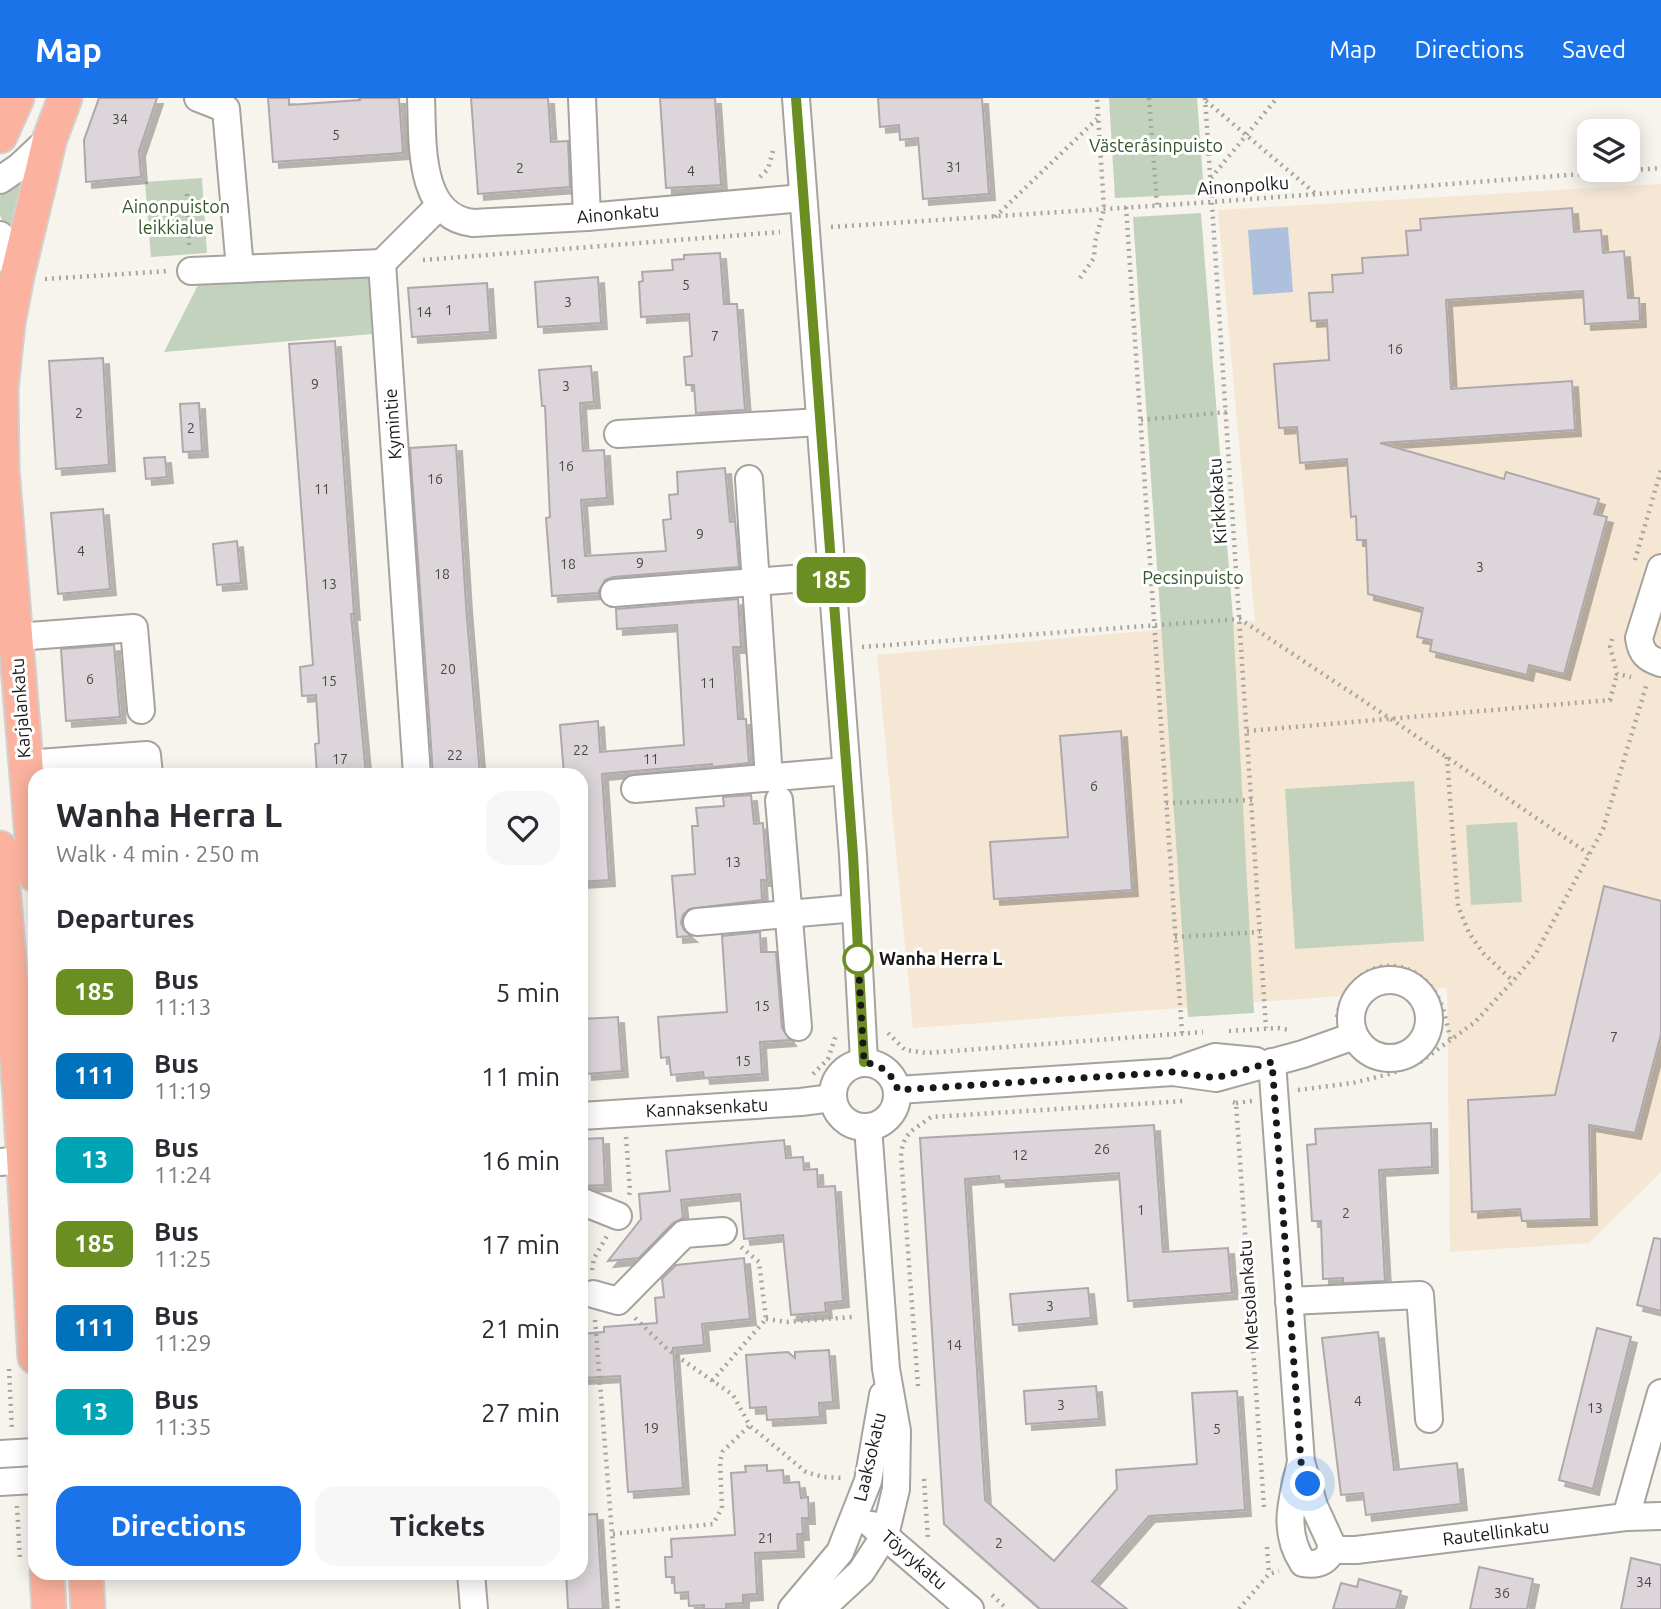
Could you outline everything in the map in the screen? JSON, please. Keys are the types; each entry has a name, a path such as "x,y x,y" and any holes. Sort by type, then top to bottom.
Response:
{"main road":[{"path":"0,135 17,98"},
{"name":"Karjalankatu","path":"28,798 2,469 1,389 8,323 31,277 35,208 50,138 65,98"},
{"path":"1,862 6,995 19,1160 21,1357"},
{"path":"37,1580 49,1609"},
{"path":"86,1580 88,1609"}],"street":[{"path":"198,98 226,109 240,269"},
{"path":"191,271 382,263 439,206 432,192 424,157 421,98"},
{"path":"582,98 587,217"},
{"path":"796,98 803,198 817,228 820,422 856,908 864,1062"},
{"path":"0,180 19,167 50,138"},
{"name":"Ainonkatu","path":"439,206 458,222 473,223 587,217 803,198"},
{"path":"0,235 31,277"},
{"name":"Kymintie","path":"382,263 417,768"},
{"path":"618,434 820,422"},
{"path":"749,479 774,789 789,914 798,1027"},
{"path":"1654,672 1641,649 1639,638 1661,568"},
{"path":"614,593 831,576"},
{"path":"17,637 134,628 141,710"},
{"path":"25,765 147,755 148,768"},
{"path":"635,789 774,789 846,771"},
{"path":"697,922 856,908"},
{"path":"898,1090 1173,1072 1215,1056 1272,1062 1303,1054 1345,1031"},
{"path":"864,1062 880,1065 892,1075 898,1090 896,1108 885,1121 868,1127 851,1125 838,1114 832,1097 835,1080 847,1067 864,1062"},
{"path":"1272,1062 1301,1462 1314,1506 1327,1531 1331,1550 1326,1560 1314,1565 1303,1563 1294,1549 1290,1534 1291,1511 1301,1462"},
{"name":"Kannaksenkatu","path":"588,1115 801,1102 832,1097"},
{"name":"Laaksokatu","path":"821,1609 861,1572 885,1535 896,1489 897,1431 886,1369 868,1127"},
{"path":"588,1204 618,1216"},
{"path":"606,1298 684,1234 723,1231"},
{"path":"1289,1301 1420,1295 1429,1419"},
{"name":"Laaksokatu","path":"792,1609 840,1552 856,1514 868,1481 886,1369"},
{"path":"1626,1517 1661,1393"},
{"name":"Töyrykatu","path":"856,1514 885,1535 970,1609"},
{"name":"Rautellinkatu","path":"1331,1550 1356,1550 1626,1517 1661,1516"},
{"path":"472,1580 474,1609"}],"path":[{"path":"1080,278 1094,258 1095,242 1104,209 1097,98"},
{"path":"1149,98 1157,205"},
{"path":"1211,179 1277,98"},
{"path":"1205,99 1316,194"},
{"name":"Kirkkokatu","path":"1205,99 1266,1028 1215,1056"},
{"path":"995,217 1098,118"},
{"name":"Ainonpolku","path":"382,263 817,228 1661,168"},
{"path":"31,277 191,271 187,194"},
{"path":"1126,207 1182,1033"},
{"path":"1141,420 1227,412"},
{"path":"856,647 1240,619 1589,855"},
{"path":"1305,1088 1353,1083 1419,1063 1475,1022 1535,955 1603,829 1654,672"},
{"path":"1247,731 1610,700 1617,674"},
{"path":"1447,757 1458,906 1469,933 1484,954 1513,981"},
{"path":"1166,803 1252,800"},
{"path":"1175,937 1261,932"},
{"path":"1345,1031 1340,1005 1349,985 1362,974 1380,967 1397,967 1412,971 1433,988 1451,1040"},
{"path":"886,1030 895,1043 905,1050 926,1053 1182,1033 1215,1056"},
{"name":"Metsolankatu","path":"1215,1056 1217,1099 1236,1103 1265,1519"},
{"path":"918,1389 901,1156 902,1143 910,1131 931,1117 1190,1101"},
{"path":"622,1113 631,1191 594,1258 592,1272 606,1298 668,1350 733,1395 750,1426 806,1472 823,1477 842,1478"},
{"path":"712,1381 766,1319 759,1262 723,1231"},
{"path":"606,1298 613,1534 618,1609"},
{"path":"766,1319 787,1322 853,1317"},
{"path":"16,1453 21,1357"},
{"path":"613,1534 713,1524 722,1508 720,1462 723,1451 750,1426"},
{"path":"924,1471 928,1539"},
{"path":"17,1481 28,1540"},
{"path":"1239,1609 1269,1574 1267,1546"}],"shaded area":[{"path":"1661,184 1661,1172 1589,1243 1450,1252 1447,988 913,1028 877,655 1255,621 1218,210"}],"green space":[{"name":"Västeråsinpuisto","path":"1109,98 1197,98 1204,194 1115,198"},
{"path":"31,169 17,253 0,215 0,196"},
{"name":"Ainonpuiston leikkialue","path":"202,178 207,253 151,257 145,182"},
{"name":"Pecsinpuisto","path":"1201,213 1233,619 1254,1013 1188,1017 1133,217"},
{"path":"369,271 372,334 164,352 200,281"},
{"path":"1414,781 1424,941 1295,949 1285,789"},
{"path":"1517,822 1522,902 1471,905 1466,825"}],"water":[{"path":"1288,227 1293,292 1253,295 1248,230"}],"building":[{"path":"99,98 157,98 139,151 141,177 86,182 84,140"},
{"path":"268,98 289,98 289,105 360,100 359,98 399,98 403,153 273,162"},
{"path":"471,98 548,98 551,142 568,141 570,187 478,194"},
{"path":"660,98 715,98 721,185 666,188"},
{"path":"878,98 982,98 989,194 923,199 918,138 900,140 899,125 880,127"},
{"path":"1572,208 1574,232 1601,230 1603,253 1624,251 1628,298 1639,298 1640,321 1585,324 1583,291 1446,300 1451,389 1572,381 1575,430 1380,443 1504,479 1506,472 1599,499 1594,514 1607,517 1564,674 1529,665 1527,675 1430,651 1432,640 1417,637 1423,608 1368,594 1366,540 1357,540 1356,516 1351,517 1347,459 1300,463 1297,427 1279,428 1274,364 1329,360 1327,320 1311,321 1309,293 1333,292 1332,275 1363,273 1362,258 1408,255 1406,231 1421,230 1420,219"},
{"path":"720,253 724,304 737,304 745,410 696,413 694,385 686,385 684,357 692,356 689,314 641,317 639,282 643,281 642,272 673,270 672,260 684,259 684,255"},
{"path":"598,277 601,323 538,327 535,282"},
{"path":"487,283 490,332 412,337 408,288"},
{"path":"335,341 354,614 351,614 365,768 317,768 315,744 319,743 316,695 302,696 300,667 313,665 289,344"},
{"path":"103,358 109,465 56,469 49,361"},
{"path":"591,366 594,402 580,403 583,451 604,450 607,498 581,500 585,556 666,551 663,520 671,519 669,495 678,494 677,472 725,468 730,522 735,521 739,567 613,577 605,580 598,593 552,596 546,518 550,517 545,406 542,406 539,370"},
{"path":"199,403 202,451 183,452 180,404"},
{"path":"456,445 479,768 433,768 410,448"},
{"path":"165,457 167,477 146,479 144,458"},
{"path":"103,509 110,589 58,594 51,513"},
{"path":"237,541 241,583 217,585 213,544"},
{"path":"738,599 741,647 733,647 738,719 746,719 749,763 602,774 609,880 588,882 588,768 563,768 560,725 598,721 600,752 684,745 677,625 617,629 616,609"},
{"path":"114,645 120,717 66,721 61,649"},
{"path":"1121,731 1132,890 994,899 990,842 1068,837 1060,736"},
{"path":"751,795 754,824 763,823 767,880 761,880 762,900 689,909 683,915 681,923 691,936 677,937 672,876 695,874 692,826 698,826 696,808 724,806 723,797"},
{"path":"1604,886 1661,901 1661,1034 1635,1133 1589,1125 1591,1219 1522,1221 1520,1209 1472,1212 1468,1100 1555,1095"},
{"path":"760,932 761,952 776,952 782,1028 790,1040 760,1042 762,1074 704,1078 703,1072 671,1075 669,1057 661,1058 658,1017 727,1012 722,936"},
{"path":"618,1017 622,1071 588,1074 588,1019"},
{"path":"1431,1123 1432,1167 1379,1170 1385,1281 1343,1283 1343,1278 1323,1279 1321,1221 1312,1221 1307,1145 1316,1144 1315,1129"},
{"path":"1154,1125 1163,1252 1228,1248 1232,1293 1128,1301 1119,1173 1000,1181 999,1176 965,1179 985,1500 1054,1561 1117,1489 1116,1470 1197,1464 1192,1393 1237,1391 1245,1510 1149,1516 1092,1581 1127,1609 1040,1609 944,1524 920,1138"},
{"path":"603,1138 605,1185 588,1186 588,1139"},
{"path":"784,1140 786,1158 803,1157 804,1170 817,1169 818,1187 835,1186 843,1301 825,1303 826,1312 791,1315 783,1235 744,1239 740,1194 681,1200 683,1218 673,1223 639,1258 608,1261 641,1219 639,1194 670,1191 666,1151"},
{"path":"1654,1238 1661,1239 1661,1311 1637,1305"},
{"path":"744,1258 750,1319 702,1324 704,1345 673,1348 683,1488 628,1492 620,1376 588,1378 588,1333 604,1332 604,1327 657,1323 655,1298 664,1297 662,1279 676,1265"},
{"path":"1088,1288 1091,1318 1013,1325 1010,1294"},
{"path":"1597,1328 1631,1337 1593,1489 1559,1480"},
{"path":"1378,1332 1394,1470 1457,1463 1461,1504 1366,1515 1363,1493 1341,1495 1322,1338"},
{"path":"829,1350 833,1402 819,1403 820,1417 767,1420 766,1407 750,1408 746,1355 788,1352 795,1358 795,1352"},
{"path":"1096,1386 1099,1419 1026,1424 1024,1391"},
{"path":"767,1465 767,1471 783,1470 784,1483 799,1482 801,1498 808,1497 809,1518 802,1518 803,1534 797,1534 798,1551 755,1553 757,1594 743,1595 743,1603 726,1604 726,1609 704,1609 704,1605 689,1606 688,1592 675,1593 674,1577 666,1577 665,1557 672,1557 671,1539 735,1535 731,1473 746,1472 745,1466"},
{"path":"597,1514 603,1609 568,1609 566,1580 588,1580 588,1515"},
{"path":"1631,1558 1661,1565 1661,1609 1621,1609"},
{"path":"1479,1567 1533,1579 1527,1609 1470,1609"},
{"path":"1359,1579 1401,1591 1396,1609 1333,1609 1341,1583 1357,1587"}],"bus line":[{"name":"185","path":"796,98 853,855 864,1062"}],"place":[{"name":"Wanha Herra L","path":"858,959"}],"route":[{"path":"858,959 864,1062 880,1065 892,1075 898,1090 1173,1072 1216,1078 1272,1062 1301,1462 1308,1484"}]}
